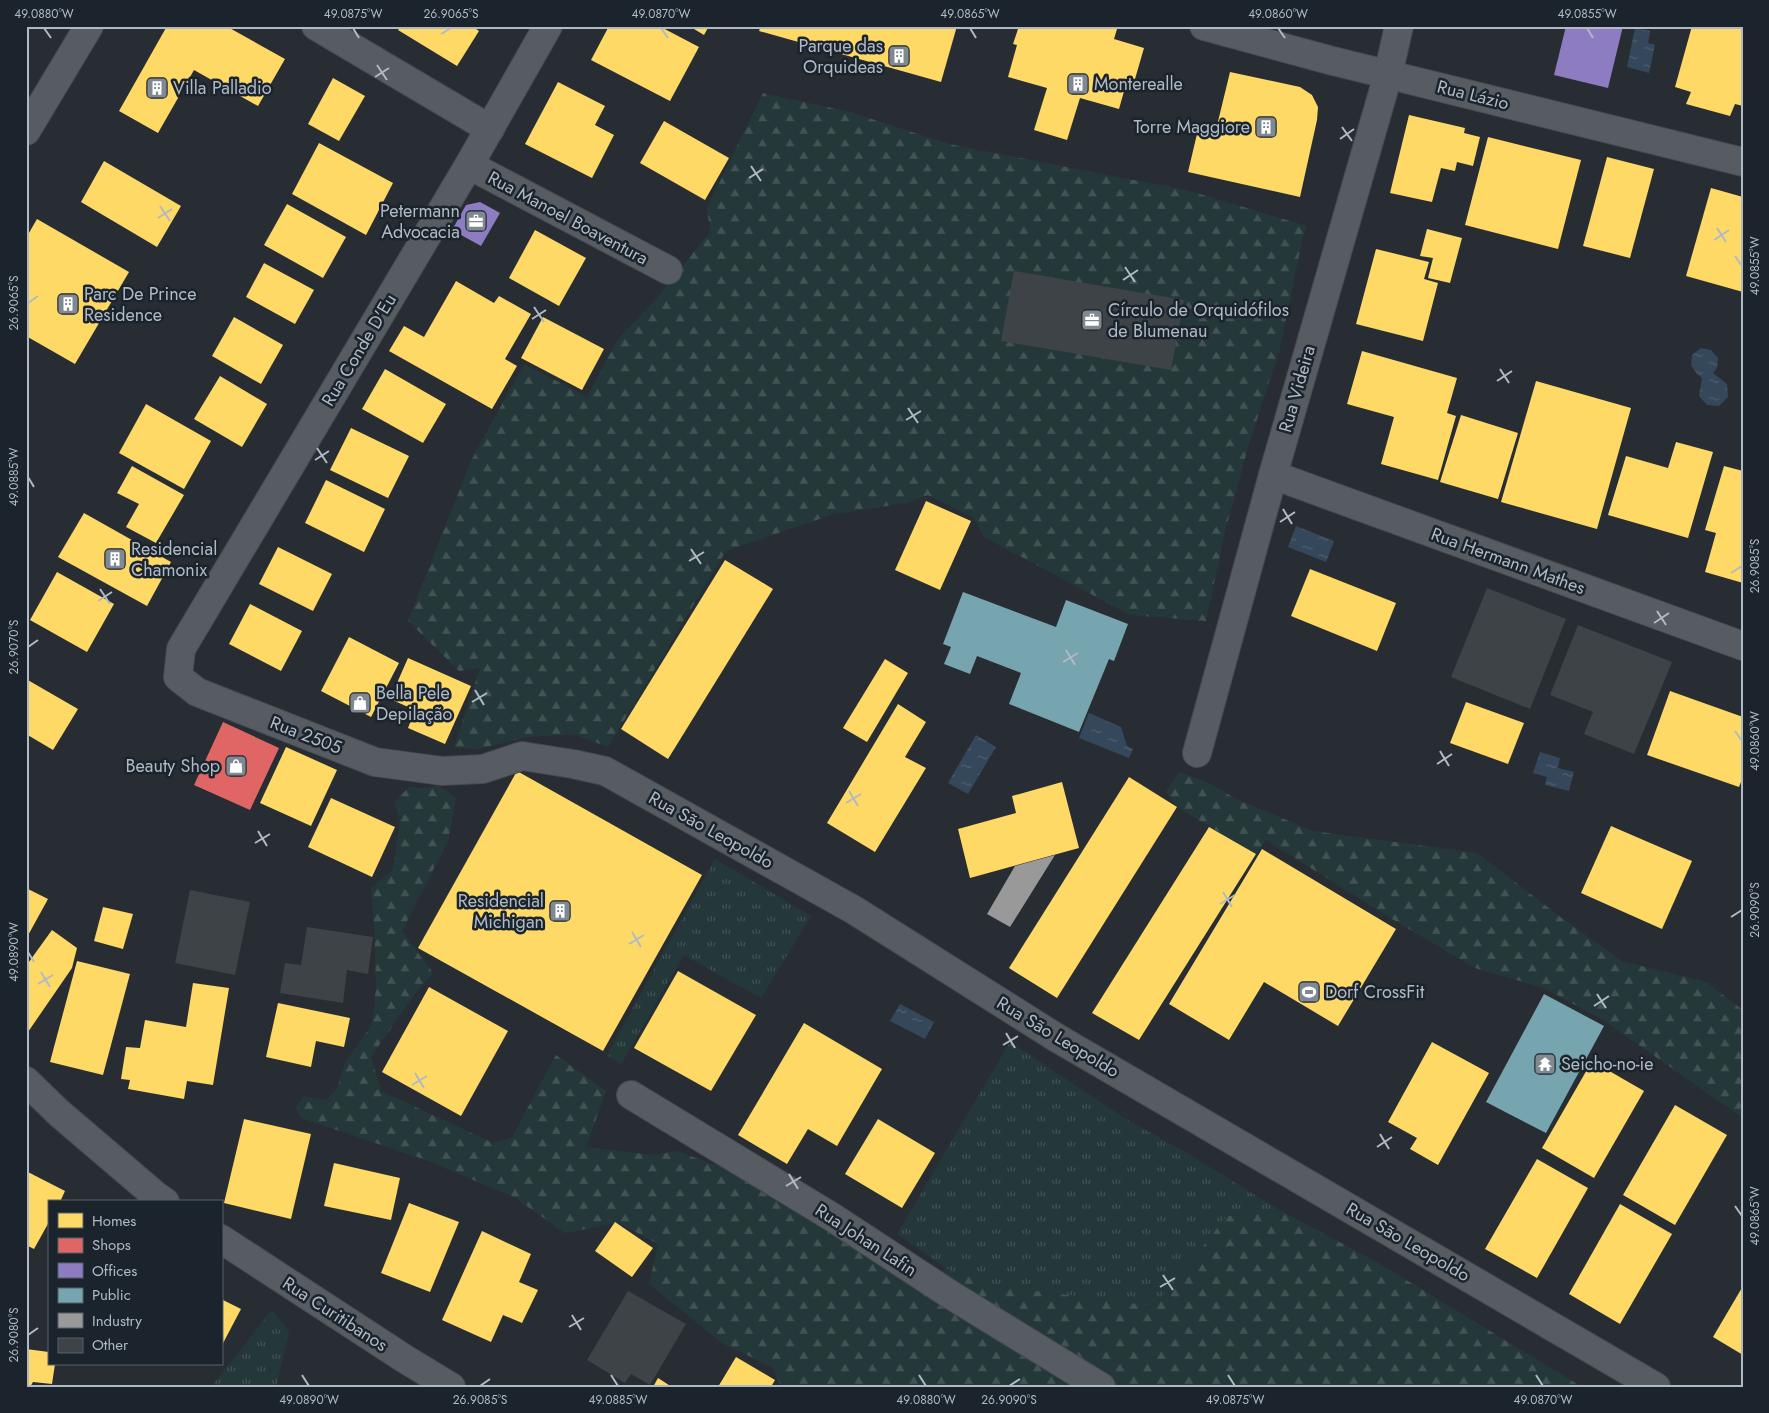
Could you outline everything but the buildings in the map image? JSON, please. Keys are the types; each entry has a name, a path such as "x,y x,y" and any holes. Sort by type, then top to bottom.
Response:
{"street":[{"path":"26,131 88,26"},
{"path":"316,26 490,129"},
{"name":"Rua Conde D'Eu","path":"178,677 182,649 469,165 548,26"},
{"name":"Rua Lázio","path":"1204,26 1388,75 1743,162"},
{"name":"Rua Videira","path":"1197,752 1273,475 1388,75 1399,26"},
{"name":"Rua Manoel Boaventura","path":"469,165 668,270"},
{"name":"Rua Hermann Mathes","path":"1273,475 1743,646"},
{"name":"Rua 2505","path":"178,677 197,692 375,762 442,771"},
{"name":"Rua São Leopoldo","path":"442,771 483,769 522,756 605,771 854,910 1057,1038 1656,1387"},
{"path":"26,1082 59,1113 162,1200"},
{"name":"Rua Johan Lafin","path":"631,1095 823,1212 951,1295 1101,1387"},
{"name":"Rua Curitibanos","path":"222,1240 405,1360 451,1387"}],"green space":[{"path":"763,93 850,112 949,144 1190,191 1307,226 1303,236 1280,348 1248,447 1225,532 1206,621 1130,615 984,537 974,518 928,495 906,503 834,514 726,551 608,747 574,734 527,737 478,749 454,748 480,668 459,671 408,621 471,461 524,364 587,397 618,339 657,298 710,232 707,208"},
{"path":"1179,772 1209,783 1236,799 1313,831 1477,853 1563,919 1622,961 1706,982 1743,1010 1743,1118 1603,1020 1544,988 1475,968 1392,919 1266,840 1256,854 1177,807 1166,792"},
{"path":"439,785 456,798 448,841 402,931 433,973 411,999 371,1057 381,1091 493,1143 512,1137 556,1055 606,1091 586,1147 653,1155 676,1151 741,1174 911,1282 947,1269 997,1286 1155,1306 1227,1216 1281,1211 1375,1261 1582,1387 781,1387 773,1368 722,1343 649,1284 658,1244 619,1223 565,1233 514,1197 423,1159 301,1118 296,1107 304,1096 326,1100 337,1089 345,1063 372,1025 376,987 371,888 393,870 400,820 394,802 409,787 427,788"},
{"path":"715,859 811,916 761,998 684,955 621,1064 607,1055"},
{"path":"1010,1042 1126,1119 1190,1155 1281,1211 1227,1216 1155,1306 997,1286 947,1269 897,1234"},
{"path":"272,1310 289,1331 276,1387 211,1387"}],"water":[{"path":"1635,28 1650,31 1648,43 1655,45 1649,73 1627,67"},
{"path":"1701,348 1711,350 1718,358 1717,368 1713,373 1727,384 1728,397 1719,406 1707,405 1699,396 1702,378 1691,365 1692,355"},
{"path":"1296,526 1334,541 1326,562 1288,547"},
{"path":"1089,713 1121,727 1127,746 1133,749 1129,758 1079,738"},
{"path":"976,735 996,747 968,794 948,783"},
{"path":"1540,752 1560,758 1558,768 1574,772 1569,791 1545,785 1547,777 1533,773"},
{"path":"900,1004 934,1022 925,1039 890,1021"}],"place":[{"name":"Parque das Orquideas","path":"899,56"},
{"name":"Monterealle","path":"1078,84"},
{"name":"Villa Palladio","path":"157,88"},
{"name":"Torre Maggiore","path":"1266,127"},
{"name":"Petermann Advocacia","path":"476,221"},
{"name":"Parc De Prince Residence","path":"68,304"},
{"name":"Círculo de Orquidófilos de Blumenau","path":"1092,320"},
{"name":"Residencial Chamonix","path":"115,559"},
{"name":"Bella Pele Depilação","path":"360,703"},
{"name":"Beauty Shop","path":"236,766"},
{"name":"Residencial Michigan","path":"560,911"},
{"name":"Dorf CrossFit","path":"1309,992"},
{"name":"Seicho-no-ie","path":"1545,1064"}]}
